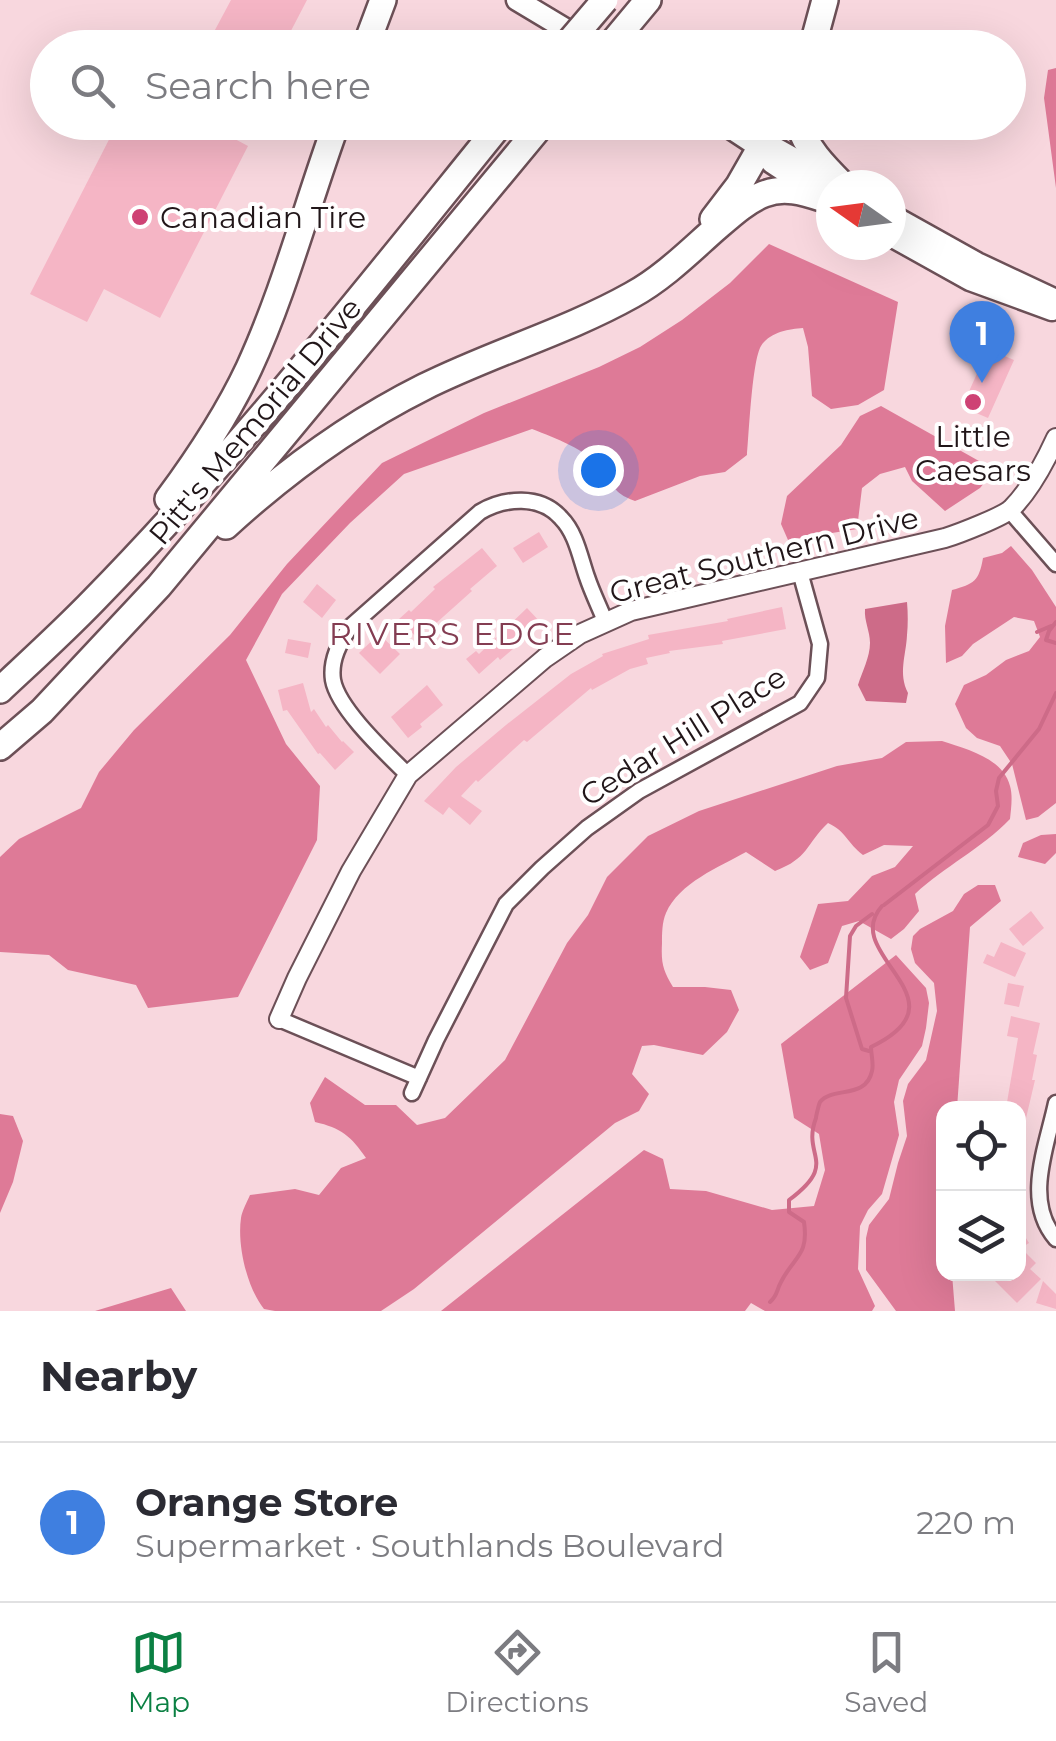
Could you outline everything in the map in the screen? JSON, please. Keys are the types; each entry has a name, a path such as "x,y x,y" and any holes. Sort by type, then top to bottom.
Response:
{"highway":[{"path":"580,30 606,0"},
{"path":"817,30 825,0"},
{"path":"371,30 382,1"},
{"path":"623,30 642,7"},
{"path":"26,666 164,505 230,407 268,323 331,140"},
{"name":"Pitt's Memorial Drive","path":"0,690 93,602 212,472 487,140"},
{"name":"Pitt's Memorial Drive","path":"0,747 42,711 159,586 529,140"},
{"path":"680,260 739,185 764,140"},
{"path":"807,140 829,170"},
{"path":"159,586 282,478 368,418 427,385 633,295 732,215 765,194 793,190 816,197"}],"main road":[{"path":"517,0 568,30"},
{"path":"750,140 777,149 816,171"},
{"path":"760,146 772,163 816,191"},
{"path":"906,223 1056,300"},
{"path":"906,244 970,280 1056,312"}],"street":[{"path":"1056,438 1010,511 1056,564"},
{"path":"408,775 345,706 333,680 336,648 350,626 480,512 494,504 517,500 545,505 561,517 573,537 605,621"},
{"name":"Great Southern Drive","path":"279,1019 351,871 408,775 545,658 580,634 632,611 945,538 1010,511"},
{"name":"Cedar Hill Place","path":"412,1093 506,904 587,828 640,791 800,703 817,678 820,644 800,572"},
{"path":"279,1019 420,1078"},
{"path":"1056,1103 1038,1196 1042,1218 1056,1239"}],"shaded area":[{"path":"1056,68 1056,188 1044,98 1048,70"},
{"path":"769,244 898,302 884,390 858,405 831,409 812,396 803,328 780,332 765,341 758,354 747,455 725,472 700,476 635,501 617,491 587,455 532,429 404,474 282,594 246,660 286,744 320,786 317,840 238,997 148,1008 136,985 68,970 49,955 0,952 0,857 19,839 81,808 99,772 134,730 230,635 287,564 382,463 484,413 640,347 730,283"},
{"path":"881,406 995,470 980,488 945,511 912,481 905,467 880,474 862,488 857,529 788,540 781,524 787,496 841,445 860,416"},
{"path":"1011,546 1056,607 1056,803 1038,817 1026,820 1012,764 1000,746 977,738 966,728 955,704 964,685 1029,651 1040,637 1034,621 1014,617 962,656 946,663 945,626 952,590 974,580 983,558"},
{"path":"907,602 903,671 906,703 866,701 858,685 870,648 865,609"},
{"path":"942,741 982,756 1000,768 1011,790 1010,819 915,894 919,911 904,929 891,939 859,921 842,926 828,963 810,970 800,957 818,904 848,901 872,876 895,867 913,846 884,845 863,855 828,823 801,856 775,871 746,852 712,870 672,902 664,920 662,956 673,987 731,990 739,1010 727,1032 703,1055 642,1046 632,1074 649,1094 639,1111 615,1123 414,1289 381,1311 264,1309 248,1278 242,1253 241,1218 250,1195 295,1189 319,1195 341,1168 366,1158 345,1134 315,1122 310,1103 325,1077 365,1105 396,1105 417,1125 445,1118 505,1060 607,877 648,836 699,811 837,766 882,758 906,742"},
{"path":"1056,834 1056,853 1045,864 1018,857 1023,843"},
{"path":"978,885 995,885 1001,901 970,927 958,1101 936,1101 936,1281 953,1281 955,1311 896,1311 866,1270 866,1238 869,1225 889,1199 907,1136 903,1101 908,1084 926,1060 937,1011 934,983 915,963 913,936 953,911 964,894"},
{"path":"896,955 926,988 929,1003 922,1046 899,1080 894,1102 899,1135 882,1194 860,1226 858,1269 875,1306 872,1311 765,1311 751,1303 745,1311 441,1311 644,1150 663,1159 670,1189 706,1191 772,1210 814,1206 825,1170 819,1134 794,1118 781,1044"},
{"path":"0,1114 13,1116 23,1141 0,1213"},
{"path":"171,1288 186,1311 95,1311"}],"building":[{"path":"231,0 307,0 291,30 215,30"},
{"name":"Canadian Tire","path":"109,140 237,140 248,146 160,318 104,289 87,322 30,294"},
{"path":"988,349 1014,360 988,418 962,407"},
{"path":"539,532 548,547 523,563 513,548"},
{"path":"482,548 497,566 416,637 399,619"},
{"path":"317,584 336,600 322,618 303,602"},
{"path":"782,607 786,629 722,641 723,644 669,651 646,658 648,664 591,688 461,796 482,811 470,825 449,807 443,815 424,801 456,767 506,725 602,654 649,639 648,635"},
{"path":"527,608 542,624 479,674 466,659 476,651 479,654"},
{"path":"379,634 400,654 380,674 359,653"},
{"path":"288,639 311,643 308,658 285,653"},
{"path":"303,683 311,712 314,709 326,727 354,752 335,770 318,754 287,710 283,711 278,690"},
{"path":"427,685 443,705 408,738 391,717"},
{"path":"1031,911 1044,928 1023,946 1009,929"},
{"path":"1001,942 1026,953 1015,977 983,963 987,954 994,957"},
{"path":"1008,983 1024,986 1019,1007 1004,1004"},
{"path":"1011,1016 1040,1023 1033,1054 1037,1055 1035,1080 1026,1118 1026,1101 1007,1101 1018,1038 1007,1036"},
{"path":"1026,1253 1036,1263 1030,1269 1041,1279 1017,1303 995,1281 1026,1281"},
{"path":"1043,1281 1056,1294 1056,1309 1036,1303"}],"waterway":[{"path":"1056,622 1046,640 1056,643"},
{"path":"1037,632 1051,626"},
{"path":"884,905 988,825 998,806 999,778 1039,729 1056,693"},
{"path":"770,1302 804,1242 804,1222 789,1212 789,1200 813,1177 816,1168 813,1131 820,1102 832,1094 863,1086 869,1080 873,1065 871,1047 898,1029 909,1012 907,994 876,942 873,924 882,906"},
{"path":"869,1051 862,1049 846,998 850,936 872,914"}],"place":[{"name":"Canadian Tire","path":"140,217"},
{"name":"Orange Store","path":"982,383"},
{"name":"Little Caesars","path":"973,402"}],"district":[{"name":"RIVERS EDGE","path":"453,633"}]}
